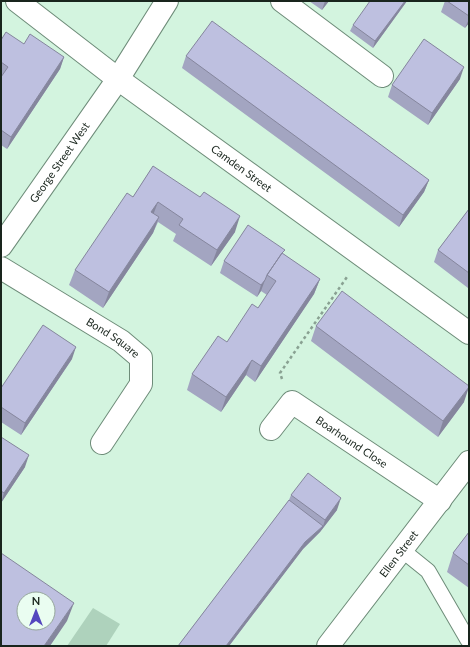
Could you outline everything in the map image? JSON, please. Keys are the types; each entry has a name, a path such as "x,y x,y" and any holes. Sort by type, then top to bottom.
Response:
{"street":[{"name":"Camden Street","path":"17,1 118,79 469,333"},
{"name":"George Street West","path":"1,246 118,79 167,1"},
{"path":"282,1 382,76"},
{"name":"Bond Square","path":"1,268 121,341 141,358 141,384 102,442"},
{"path":"271,429 292,402"},
{"name":"Boarhound Close","path":"292,402 440,501"},
{"name":"Ellen Street","path":"328,646 469,462"}],"lane":[{"path":"402,550 428,570 468,640"}],"path":[{"path":"292,402 280,373 362,256"}],"green space":[{"path":"93,608 120,624 106,646 67,646"}],"building":[{"path":"370,1 405,1 375,41 353,25"},
{"path":"447,1 469,1 469,16"},
{"path":"212,21 429,180 403,215 186,56"},
{"path":"6,32 24,44 30,34 64,57 11,137 1,130 1,77 8,67 1,62 1,40"},
{"path":"424,39 464,67 432,113 392,85"},
{"path":"153,166 200,197 204,192 240,216 217,250 179,225 183,219 158,202 151,212 159,217 109,292 75,270 127,193 133,197"},
{"path":"469,209 469,273 438,250"},
{"path":"248,225 285,250 261,285 224,261"},
{"path":"282,253 320,279 261,366 252,360 226,397 192,374 218,336 227,342 252,304 258,308 276,281 267,275"},
{"path":"342,291 469,386 443,421 316,326"},
{"path":"43,325 76,347 25,423 1,407 1,388"},
{"path":"1,437 29,455 4,493 1,491"},
{"path":"308,473 341,498 325,520 291,495"},
{"path":"289,500 323,526 305,542 226,646 178,646"},
{"path":"469,532 469,565 453,553"},
{"path":"1,553 74,603 56,629 56,591 16,591 16,631 54,631 44,646 1,646"}]}
